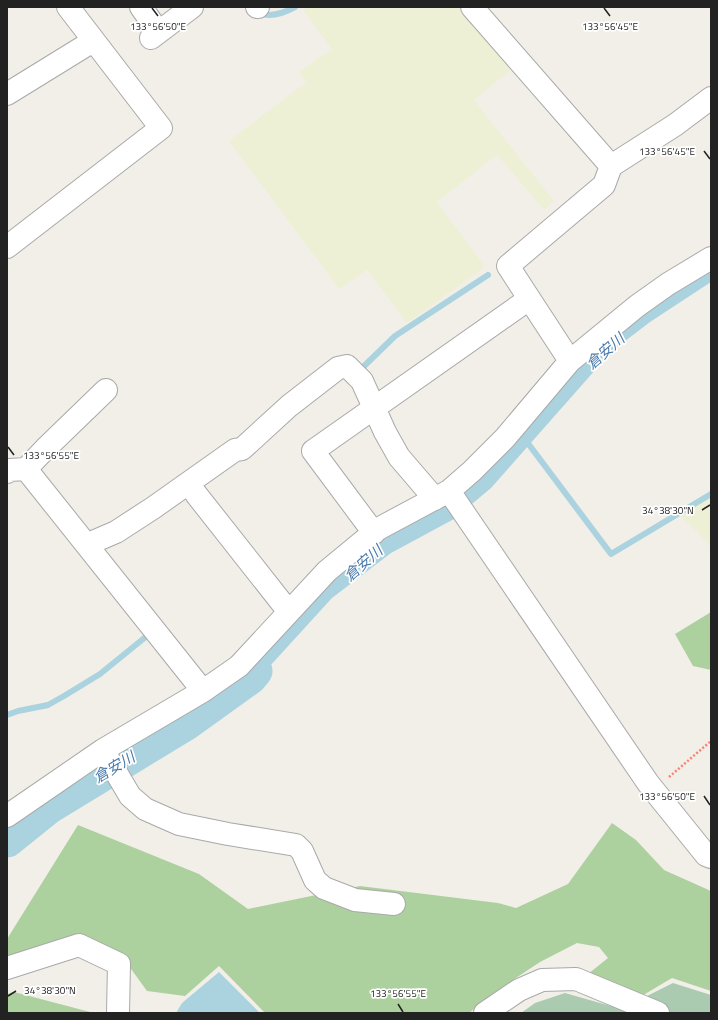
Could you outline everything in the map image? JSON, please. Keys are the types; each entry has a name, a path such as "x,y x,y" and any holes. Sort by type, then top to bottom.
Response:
{"street":[{"path":"7,247 161,128 68,7"},
{"path":"141,7 155,34 192,7"},
{"path":"472,7 611,166"},
{"path":"7,94 93,41"},
{"path":"570,361 508,266 604,185 611,166 675,125 711,98"},
{"path":"7,816 109,760 239,666 327,571 374,533 450,500 472,471 504,438 570,361 637,306 668,284 711,258"},
{"path":"374,533 313,451 529,299"},
{"path":"89,547 116,532 153,508 235,450 242,449 289,406 338,368 347,366 362,381 385,432 399,457 450,500 654,790 706,855 711,857"},
{"path":"106,390 45,449 12,469 89,547 203,691"},
{"path":"196,494 289,612"},
{"path":"109,760 130,796 145,809 179,824 296,845 302,851 315,880 324,888 355,900 394,904"},
{"path":"7,968 79,945 119,964 118,1013"},
{"path":"485,1013 519,990 542,980 576,979 658,1013"}],"path":[{"path":"654,790 711,741"}],"green space":[{"path":"307,7 462,7 513,68 474,100 554,201 544,210 497,155 437,202 485,267 407,323 367,270 339,289 229,141 306,82 299,72 332,49 303,10"},
{"path":"711,497 711,547 680,515"},
{"path":"711,612 711,670 693,666 675,634"},
{"path":"612,823 636,840 664,870 711,891 711,991 672,978 640,997 588,974 608,958 599,947 577,943 540,962 504,986 469,1013 265,1013 219,966 185,996 147,991 126,962 77,940 7,961 7,939 78,825 199,874 248,909 360,886 498,903 516,908 568,884"},
{"path":"673,983 711,995 711,1013 521,1013 535,1003 565,993 621,1009"},
{"path":"14,992 94,1013 7,1013 7,994"}],"water":[{"path":"711,267 711,282 650,322 612,351 491,488 454,519 391,553 332,598 269,667 222,707 210,693 385,533 642,311"},
{"path":"219,972 260,1013 176,1013 182,1003"}],"waterway":[{"path":"259,13 273,15 295,7"},
{"path":"358,371 395,336 488,275"},
{"path":"524,438 611,554 711,494"},
{"path":"7,715 18,711 48,705 64,696 100,674 148,635 145,631"},
{"name":"倉安川","path":"7,840 48,807 186,723 250,677 255,671"}]}
